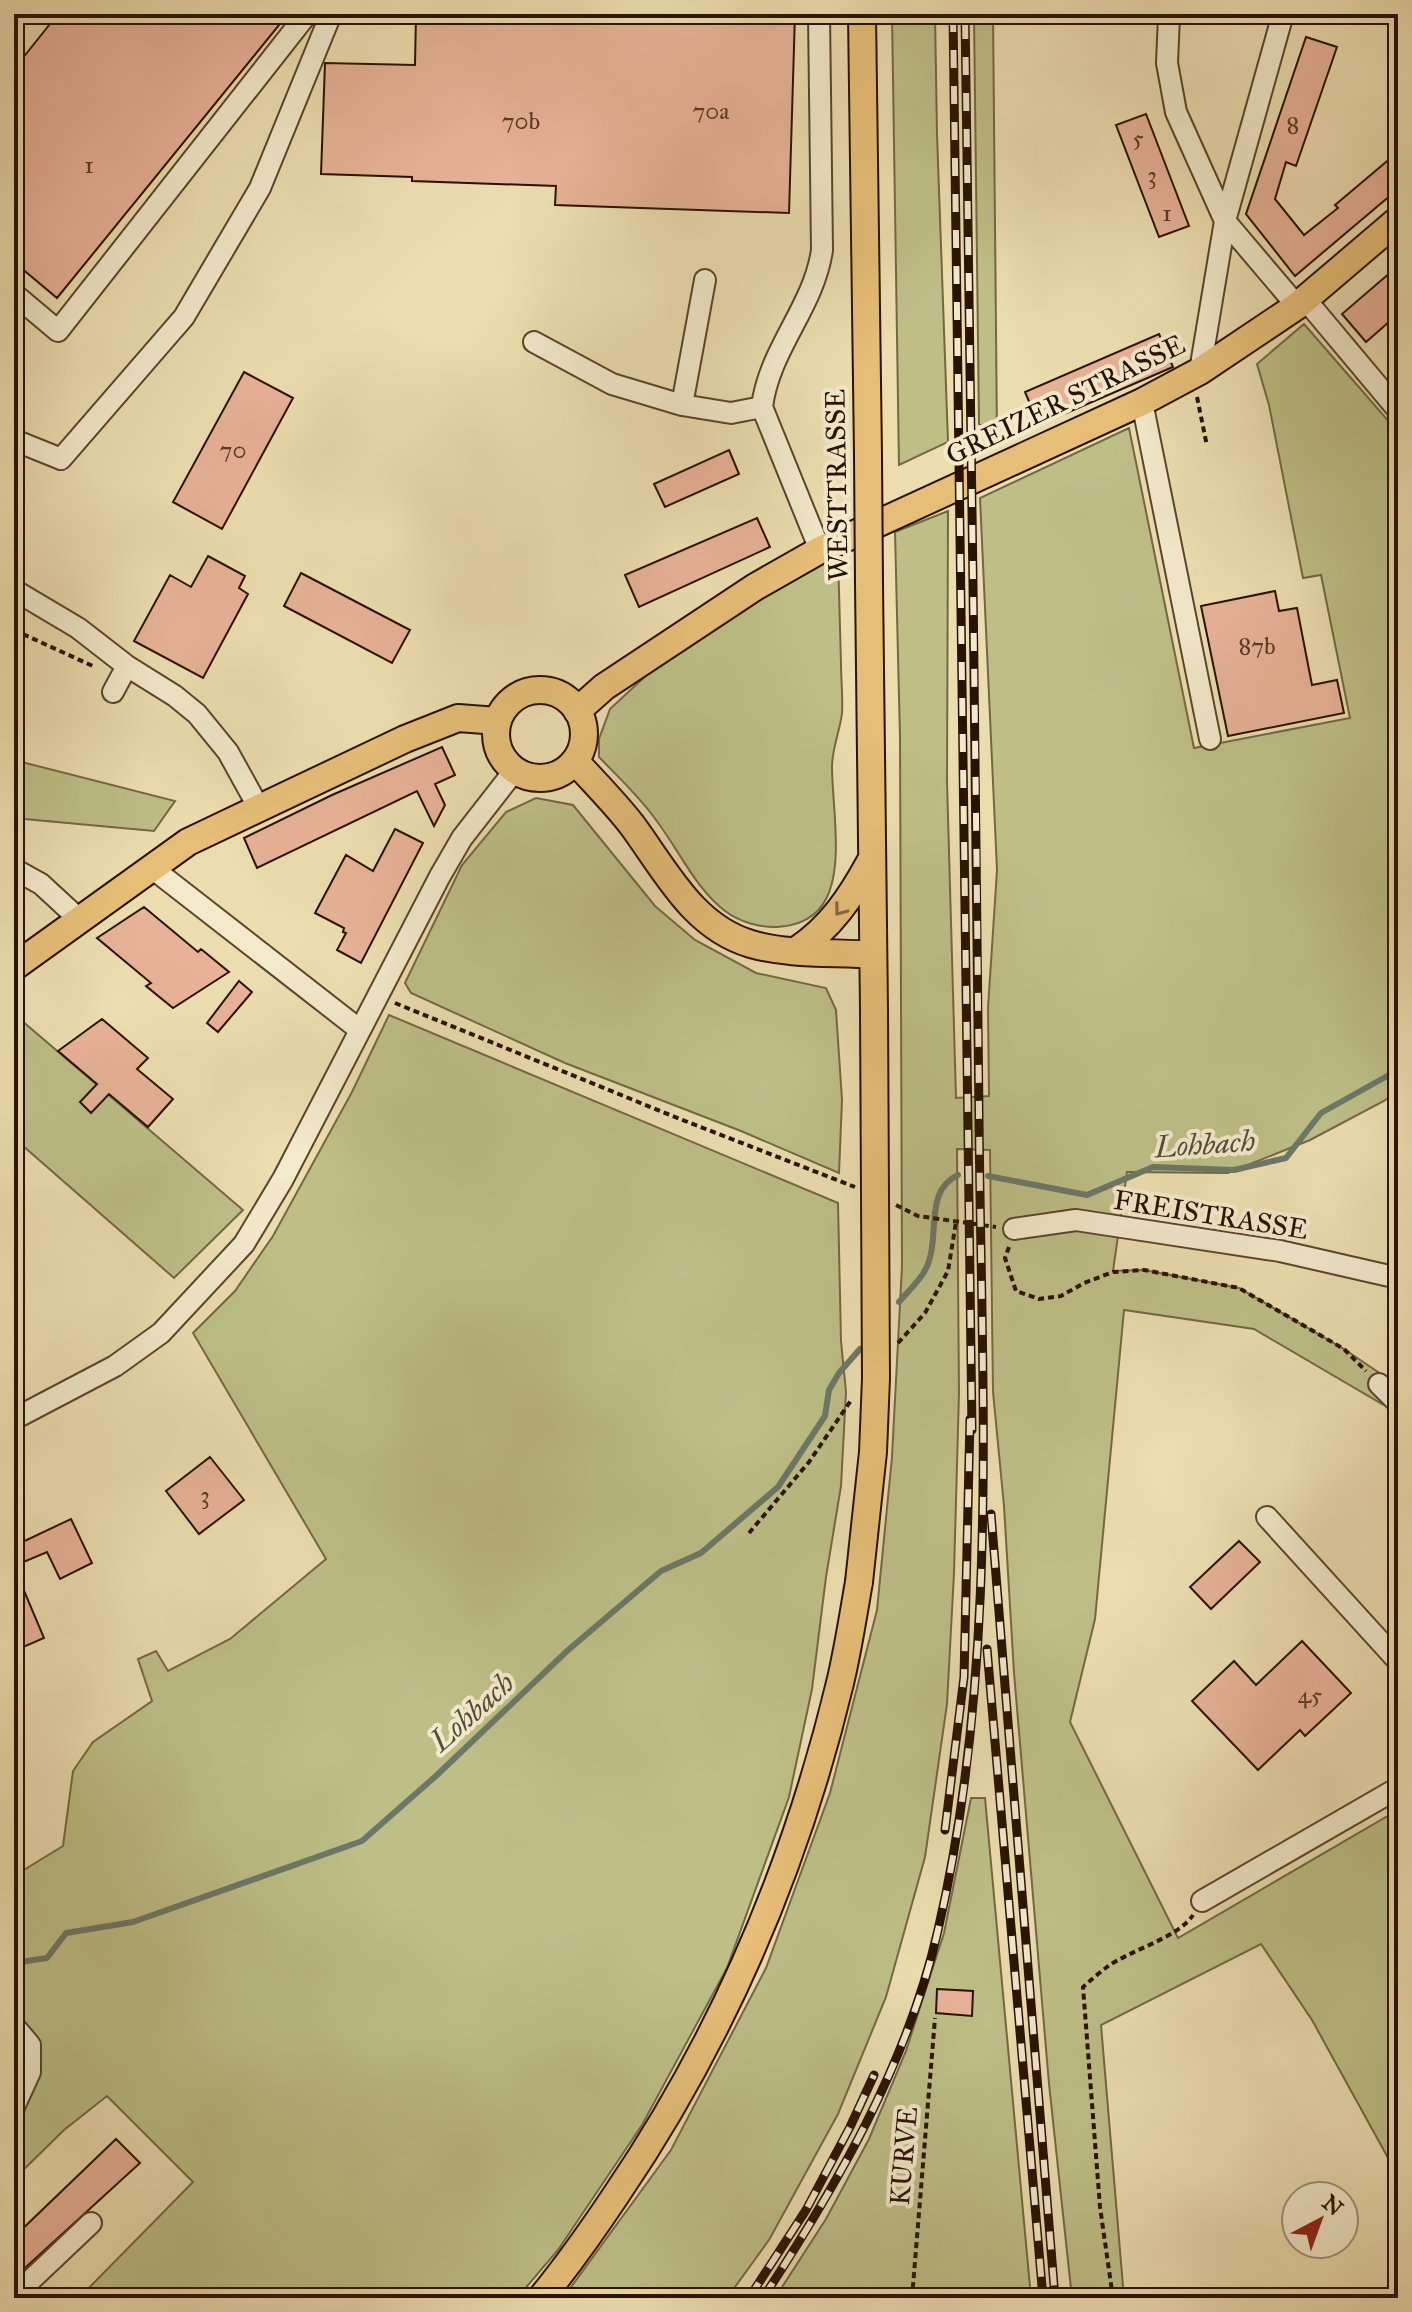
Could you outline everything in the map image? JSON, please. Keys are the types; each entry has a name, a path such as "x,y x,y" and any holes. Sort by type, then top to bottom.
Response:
{"main road":[{"name":"WESTTRASSE","path":"541,2298 576,2254 644,2154 682,2090 759,1934 814,1780 841,1681 859,1582 873,1452 876,1378 862,14"},
{"name":"GREIZER STRASSE","path":"577,711 604,687 755,587 820,550 1142,402 1196,373 1301,302 1398,220"},
{"path":"541,690 556,693 568,700 577,711 583,723 581,749 575,761 553,776 527,776 515,770 498,748 498,721 504,708 514,698 541,690"},
{"path":"14,967 188,842 405,739 458,718 498,721"},
{"path":"575,761 629,822 702,918 730,936 751,944 873,955"},
{"path":"797,950 838,914 871,859"}],"street":[{"path":"14,294 58,331 307,14"},
{"path":"14,440 61,459 184,317 260,188 331,14"},
{"path":"819,14 822,234 819,268 771,366 762,407 820,550"},
{"path":"1196,373 1225,221 1283,14"},
{"path":"1169,16 1167,63 1176,112 1225,221 1398,410"},
{"path":"682,405 705,280"},
{"path":"534,342 612,384 682,405 731,413 762,407"},
{"path":"1142,402 1210,739"},
{"path":"14,590 78,628 197,714 228,752 260,810"},
{"path":"113,692 127,666"},
{"path":"14,1419 115,1366 161,1333 244,1244 283,1179 462,838 515,770"},
{"path":"152,868 360,1030"},
{"path":"14,869 41,884 80,920"},
{"name":"FREISTRASSE","path":"1014,1229 1076,1220 1280,1251 1398,1278"},
{"path":"1379,1384 1398,1403"},
{"path":"1267,1517 1398,1661"},
{"path":"1202,1901 1398,1788"},
{"path":"14,2026 30,2045 30,2072 14,2107"},
{"path":"14,2296 91,2223"}],"path":[{"path":"1196,373 1207,446"},
{"path":"14,630 94,667 127,666"},
{"path":"377,996 862,1190"},
{"path":"890,1202 918,1216 1014,1229 1005,1258 1016,1291 1039,1299 1061,1296 1113,1272 1144,1270 1239,1288 1344,1349 1379,1384"},
{"path":"1113,2298 1100,2207 1083,1987 1108,1966 1189,1921 1202,1901"},
{"name":"KURVE","path":"912,2298 935,2018"}],"green space":[{"path":"892,14 935,14 948,442 899,465"},
{"path":"974,14 993,14 997,436 979,424"},
{"path":"1304,324 1398,432 1398,1090 1384,1101 1310,1140 1228,1173 1127,1172 1113,1271 1144,1270 1239,1288 1381,1374 1382,1404 1254,1329 1124,1310 1095,1619 1070,1722 1178,1938 1398,1810 1398,2176 1312,2020 1261,1944 1101,2025 1124,2298 1072,2298 1049,2084 993,1392 990,1150 957,1149 959,1393 947,1704 925,1857 886,1997 838,2114 769,2240 727,2298 563,2298 671,2150 766,1968 830,1793 877,1610 892,1457 902,1266 900,737 895,532 948,511 947,781 956,1098 989,1096 988,1008 997,870 980,498 1129,428 1194,748 1350,718 1321,575 1303,578 1269,405 1257,364"},
{"path":"838,555 842,707 832,760 835,869 826,899 818,911 807,919 780,927 750,923 714,902 650,812 599,757 599,739 610,709 652,670 789,580"},
{"path":"14,760 175,801 154,831 14,818"},
{"path":"536,798 573,805 655,906 695,940 756,973 826,988 836,1010 842,1100 839,1173 741,1131 565,1063 411,993 405,983 462,865 506,812"},
{"path":"14,1014 243,1210 174,1278 14,1138"},
{"path":"389,1015 838,1203 841,1341 846,1392 841,1486 812,1689 789,1797 727,1968 642,2125 558,2250 517,2298 79,2298 193,2182 107,2096 64,2130 14,2179 14,1876 63,1846 73,1771 93,1742 152,1701 138,1659 156,1651 168,1671 230,1639 326,1559 193,1333 235,1291 273,1236 352,1092"},
{"path":"971,1798 985,1798 1031,2298 775,2298 826,2219 869,2139 906,2051 944,1933"}],"building":[{"path":"58,14 288,14 57,298 14,262 14,69"},
{"path":"416,14 795,14 789,213 555,205 556,186 321,174 325,63 415,65"},
{"path":"1306,37 1337,47 1296,166 1286,162 1275,199 1304,235 1398,152 1398,189 1295,276 1246,214"},
{"path":"1146,114 1189,226 1159,237 1116,125"},
{"path":"1398,266 1398,314 1366,342 1342,314"},
{"path":"1159,334 1173,367 1039,425 1025,392"},
{"path":"244,372 293,398 222,529 173,502"},
{"path":"729,450 739,474 665,507 654,484"},
{"path":"757,518 770,547 639,607 625,575"},
{"path":"208,556 245,576 239,588 248,594 203,678 134,641 170,575 191,587"},
{"path":"301,573 410,630 392,663 284,606"},
{"path":"1275,591 1279,611 1297,608 1312,685 1337,680 1344,713 1228,736 1201,606"},
{"path":"442,747 455,775 435,784 445,805 434,826 417,791 257,868 244,838"},
{"path":"395,829 423,843 361,963 337,950 346,933 343,932 344,928 315,913 346,855 373,871"},
{"path":"144,907 198,952 201,949 229,972 173,1008 146,986 151,983 97,938"},
{"path":"239,981 252,992 218,1032 207,1023"},
{"path":"102,1019 148,1058 137,1069 173,1099 148,1127 109,1094 91,1113 80,1102 97,1084 58,1051"},
{"path":"210,1457 244,1500 199,1534 166,1491"},
{"path":"71,1519 92,1563 60,1579 47,1552 14,1566 14,1546"},
{"path":"1239,1541 1260,1562 1211,1609 1190,1587"},
{"path":"14,1567 44,1638 14,1651"},
{"path":"1302,1641 1351,1693 1305,1736 1300,1730 1258,1770 1192,1701 1234,1661 1256,1685"},
{"path":"937,1989 973,1991 972,2016 936,2013"},
{"path":"116,2139 140,2163 14,2278 14,2237"}],"waterway":[{"name":"Lohbach","path":"988,1176 1087,1195 1153,1167 1234,1170 1286,1158 1321,1113 1398,1070"},
{"name":"Lohbach","path":"899,1302 927,1267 937,1201 948,1182 958,1175"},
{"name":"Lohbach","path":"14,1963 47,1958 66,1933 133,1922 362,1841 437,1775 567,1651 661,1571 701,1553 778,1487 825,1416 829,1390 839,1373 860,1349"}],"railway":[{"path":"953,14 972,1430"},
{"path":"763,2298 843,2167 889,2075 908,2028 938,1930 958,1829 971,1728 979,1626 983,1421 965,14"},
{"path":"945,1830 964,1677 970,1419"},
{"path":"991,1514 1055,2298"},
{"path":"987,1649 1043,2298"},
{"path":"749,2298 806,2210 874,2075"}]}
